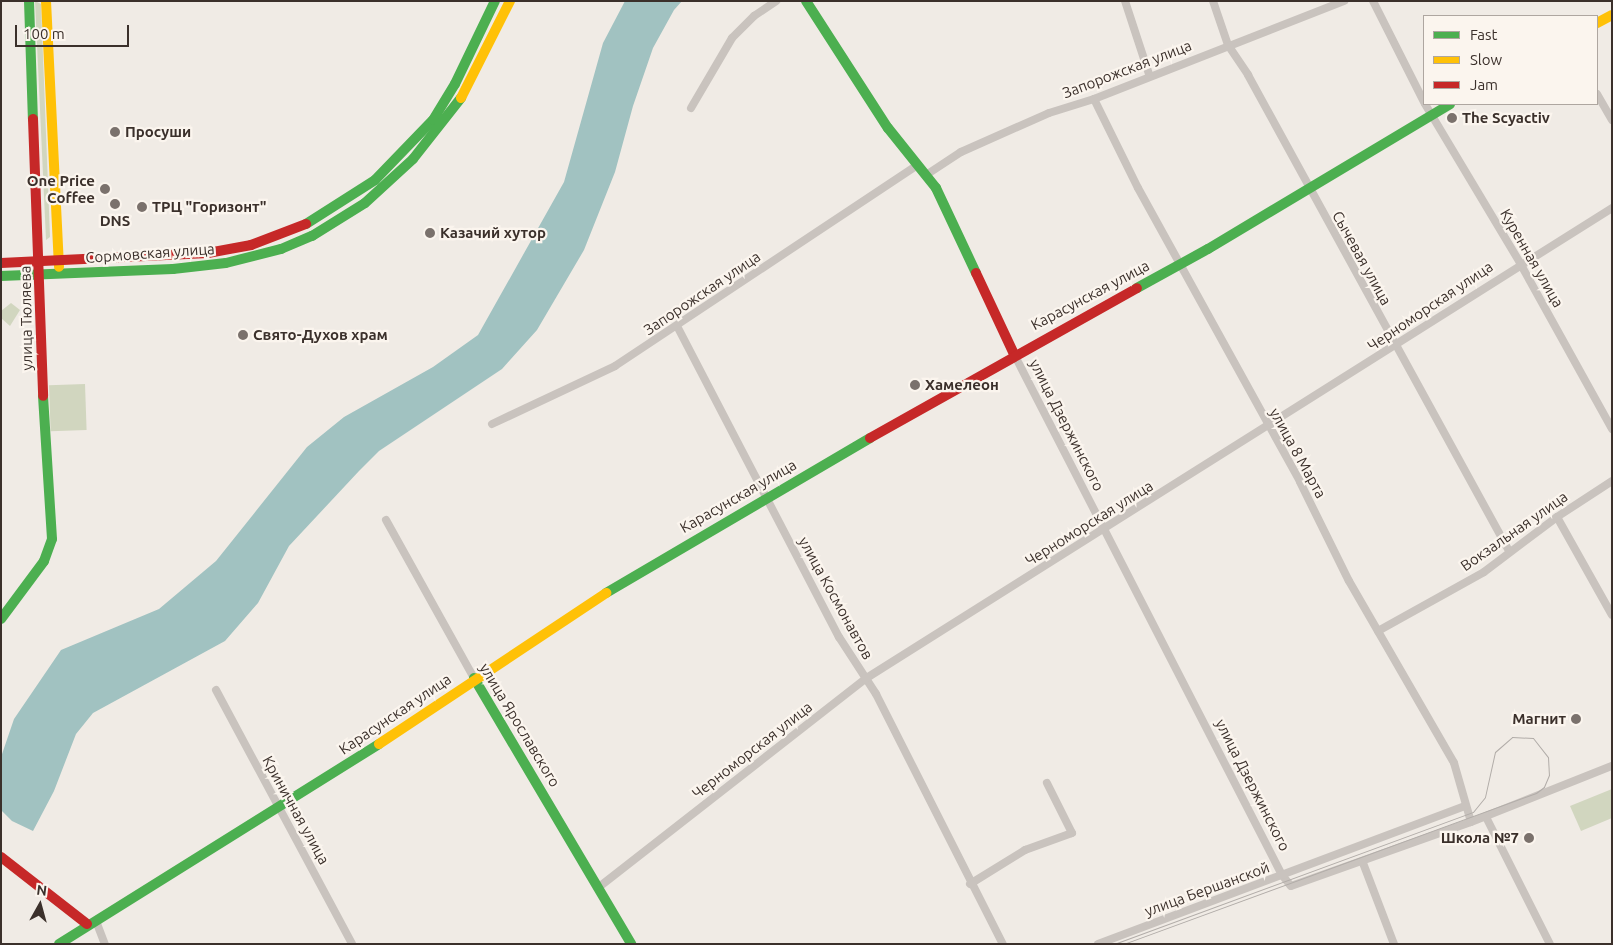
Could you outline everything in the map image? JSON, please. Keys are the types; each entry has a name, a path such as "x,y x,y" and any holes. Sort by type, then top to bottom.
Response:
{"street":[{"name":"улица Тюляева","path":"1,618 44,561 52,540 39,274 29,1"},
{"path":"46,1 60,274"},
{"name":"Сормовская улица","path":"1,263 208,253 283,235 332,211 375,180 403,154 432,120 450,91 495,1"},
{"name":"Сормовская улица","path":"1,276 226,263 281,249 312,236 385,187 413,159 461,98 510,1"},
{"path":"691,108 732,38 754,16 776,1"},
{"name":"улица Дзержинского","path":"806,1 888,128 926,175 940,196 1014,354 1282,875"},
{"path":"1125,1 1150,74"},
{"name":"Сычевая улица","path":"1213,1 1228,45 1248,75 1307,188 1509,551"},
{"name":"Запорожская улица","path":"926,175 961,152 1049,113 1094,99 1150,74 1344,1"},
{"name":"Куренная улица","path":"1373,1 1423,99"},
{"path":"1598,23 1612,16"},
{"path":"450,91 461,98"},
{"path":"1598,96 1612,120"},
{"name":"улица 8 Марта","path":"1094,99 1138,188 1181,263 1378,631 1454,763 1471,822"},
{"name":"Куренная улица","path":"1426,105 1430,115 1520,263 1612,428"},
{"name":"Карасунская улица","path":"59,944 91,922 280,807 382,742 474,678 648,566 767,495 1014,354 1181,263 1448,105"},
{"name":"Запорожская улица","path":"492,424 616,366 918,165"},
{"name":"Черноморская улица","path":"599,887 865,679 1395,347 1520,263 1612,208"},
{"name":"улица Космонавтов","path":"677,326 767,495 838,637 876,694 970,884 1003,944"},
{"name":"Вокзальная улица","path":"1378,631 1484,572 1509,551 1556,517 1612,481"},
{"path":"1556,517 1612,615"},
{"name":"улица Ярославского","path":"386,520 474,678 632,944"},
{"name":"Криничная улица","path":"216,690 352,944"},
{"path":"1282,875 1291,886 1486,817 1612,766"},
{"path":"970,884 1025,850 1072,833 1047,783"},
{"name":"улица Бершанской","path":"1098,944 1465,806"},
{"path":"1486,817 1550,944"},
{"path":"1,857 91,922 105,944"},
{"path":"1363,862 1394,944"}],"green space":[{"path":"35,1 41,4 50,237 46,240"},
{"path":"11,303 20,310 10,326 1,318 1,311"},
{"path":"85,384 87,430 51,431 49,385"},
{"path":"1612,789 1612,818 1581,831 1570,806"}],"water":[{"path":"625,1 682,1 674,10 653,48 633,106 615,172 584,250 537,330 502,369 379,451 289,546 258,603 225,641 93,713 76,734 54,791 33,831 12,821 1,810 1,757 14,719 61,650 159,609 216,561 307,447 344,417 433,367 478,335 564,182 603,43"}],"tram line":[{"path":"1114,944 1473,812 1485,797 1495,752 1512,737 1533,738 1548,757 1549,775 1544,787 1536,793 1124,944"}],"traffic: fast":[{"path":"29,1 33,119"},
{"path":"306,224 375,180 433,120 455,84 495,1"},
{"path":"806,1 888,128 936,188 976,273"},
{"path":"1,276 173,269 226,263 281,249 312,236 365,203 413,159 461,98"},
{"path":"1137,288 1208,249 1448,105"},
{"path":"1,619 44,561 52,539 43,396"},
{"path":"606,593 870,438"},
{"path":"474,678 631,944"},
{"path":"59,944 379,744"}],"traffic: slow":[{"path":"46,1 59,267"},
{"path":"461,98 510,1"},
{"path":"1598,22 1612,15"},
{"path":"379,744 606,593"}],"traffic: jam":[{"path":"33,119 43,396"},
{"path":"1,263 208,253 251,245 306,224"},
{"path":"976,273 1014,354"},
{"path":"870,438 1137,288"},
{"path":"1,857 87,924"}],"place":[{"name":"The Scyactiv","path":"1452,118"},
{"name":"Просуши","path":"115,132"},
{"name":"One Price Coffee","path":"105,189"},
{"name":"DNS","path":"115,204"},
{"name":"ТРЦ \"Горизонт\"","path":"142,207"},
{"name":"Казачий хутор","path":"430,233"},
{"name":"Свято-Духов храм","path":"243,335"},
{"name":"Хамелеон","path":"915,385"},
{"name":"Магнит","path":"1576,719"},
{"name":"Школа №7","path":"1529,838"}]}
